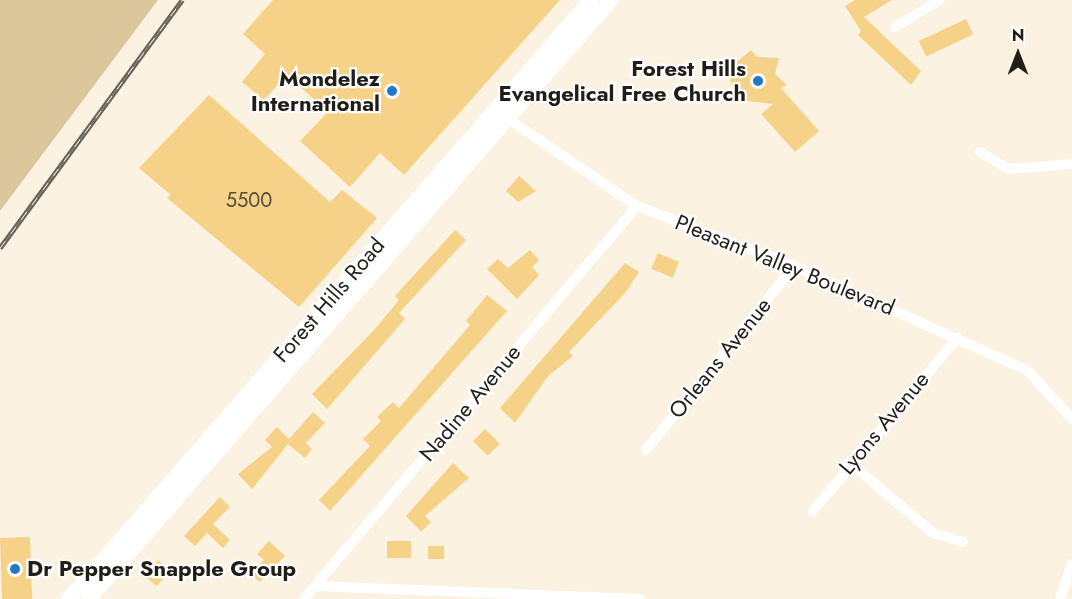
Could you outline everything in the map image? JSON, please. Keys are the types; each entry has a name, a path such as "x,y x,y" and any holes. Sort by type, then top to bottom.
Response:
{"street":[{"name":"Forest Hills Road","path":"501,115 590,0"},
{"name":"Forest Hills Road","path":"80,597 501,115 610,0"},
{"path":"895,27 940,0"},
{"name":"Pleasant Valley Boulevard","path":"501,115 637,206 794,266 1028,370 1072,418"},
{"path":"980,152 1008,168 1072,164"},
{"name":"Nadine Avenue","path":"304,599 637,206"},
{"name":"Orleans Avenue","path":"646,450 794,266"},
{"name":"Lyons Avenue","path":"813,511 849,462 958,337"},
{"path":"849,462 933,533 963,542"},
{"path":"1060,599 1072,564"},
{"path":"315,586 640,599"}],"shaded area":[{"path":"0,0 158,0 0,211"}],"building":[{"name":"Mondelez International","path":"273,0 560,0 404,175 380,153 350,187 300,141 328,112 287,75 264,100 242,82 265,54 243,34"},
{"path":"855,0 892,0 864,17 921,71 911,85 858,35 861,31 845,6"},
{"path":"966,19 973,34 926,56 919,41"},
{"path":"751,50 757,57 779,58 775,74 787,85 781,88 819,131 795,152 761,114 773,104 740,100 730,81 733,65"},
{"name":"Mondelez International","path":"209,95 330,202 342,190 377,218 299,307 167,198 171,195 139,168"},
{"path":"519,176 536,191 518,202 506,191"},
{"path":"455,230 466,240 399,313 405,319 327,409 312,394 374,330 399,300 395,296"},
{"path":"530,250 539,260 532,267 539,275 517,299 487,269 498,259 508,268"},
{"path":"658,253 679,262 673,278 651,269"},
{"path":"625,263 639,272 625,293 569,352 573,356 548,376 515,423 500,408"},
{"path":"487,295 507,311 330,511 319,500 370,446 363,439 381,421 377,417 393,402 399,408 470,325 466,321"},
{"path":"313,412 325,423 306,443 312,449 305,458 288,444 252,489 238,474 272,447 265,440 277,427 289,439"},
{"path":"485,429 500,444 488,456 473,441"},
{"path":"453,463 469,478 425,516 431,522 421,532 406,516"},
{"path":"220,497 230,507 213,524 230,540 223,548 207,533 195,546 184,536"},
{"name":"Dr Pepper Snapple Group","path":"30,537 32,599 2,599 0,538"},
{"path":"269,541 285,556 260,582 250,573 264,560 257,554"},
{"path":"387,541 411,541 411,558 387,558"},
{"path":"428,546 444,546 444,559 428,559"},
{"path":"158,560 170,570 157,586 145,576"}],"railway":[{"path":"0,248 182,0"}],"place":[{"name":"Forest Hills Evangelical Free Church","path":"758,81"},
{"name":"Mondelez International","path":"392,91"},
{"name":"Dr Pepper Snapple Group","path":"15,569"}]}
